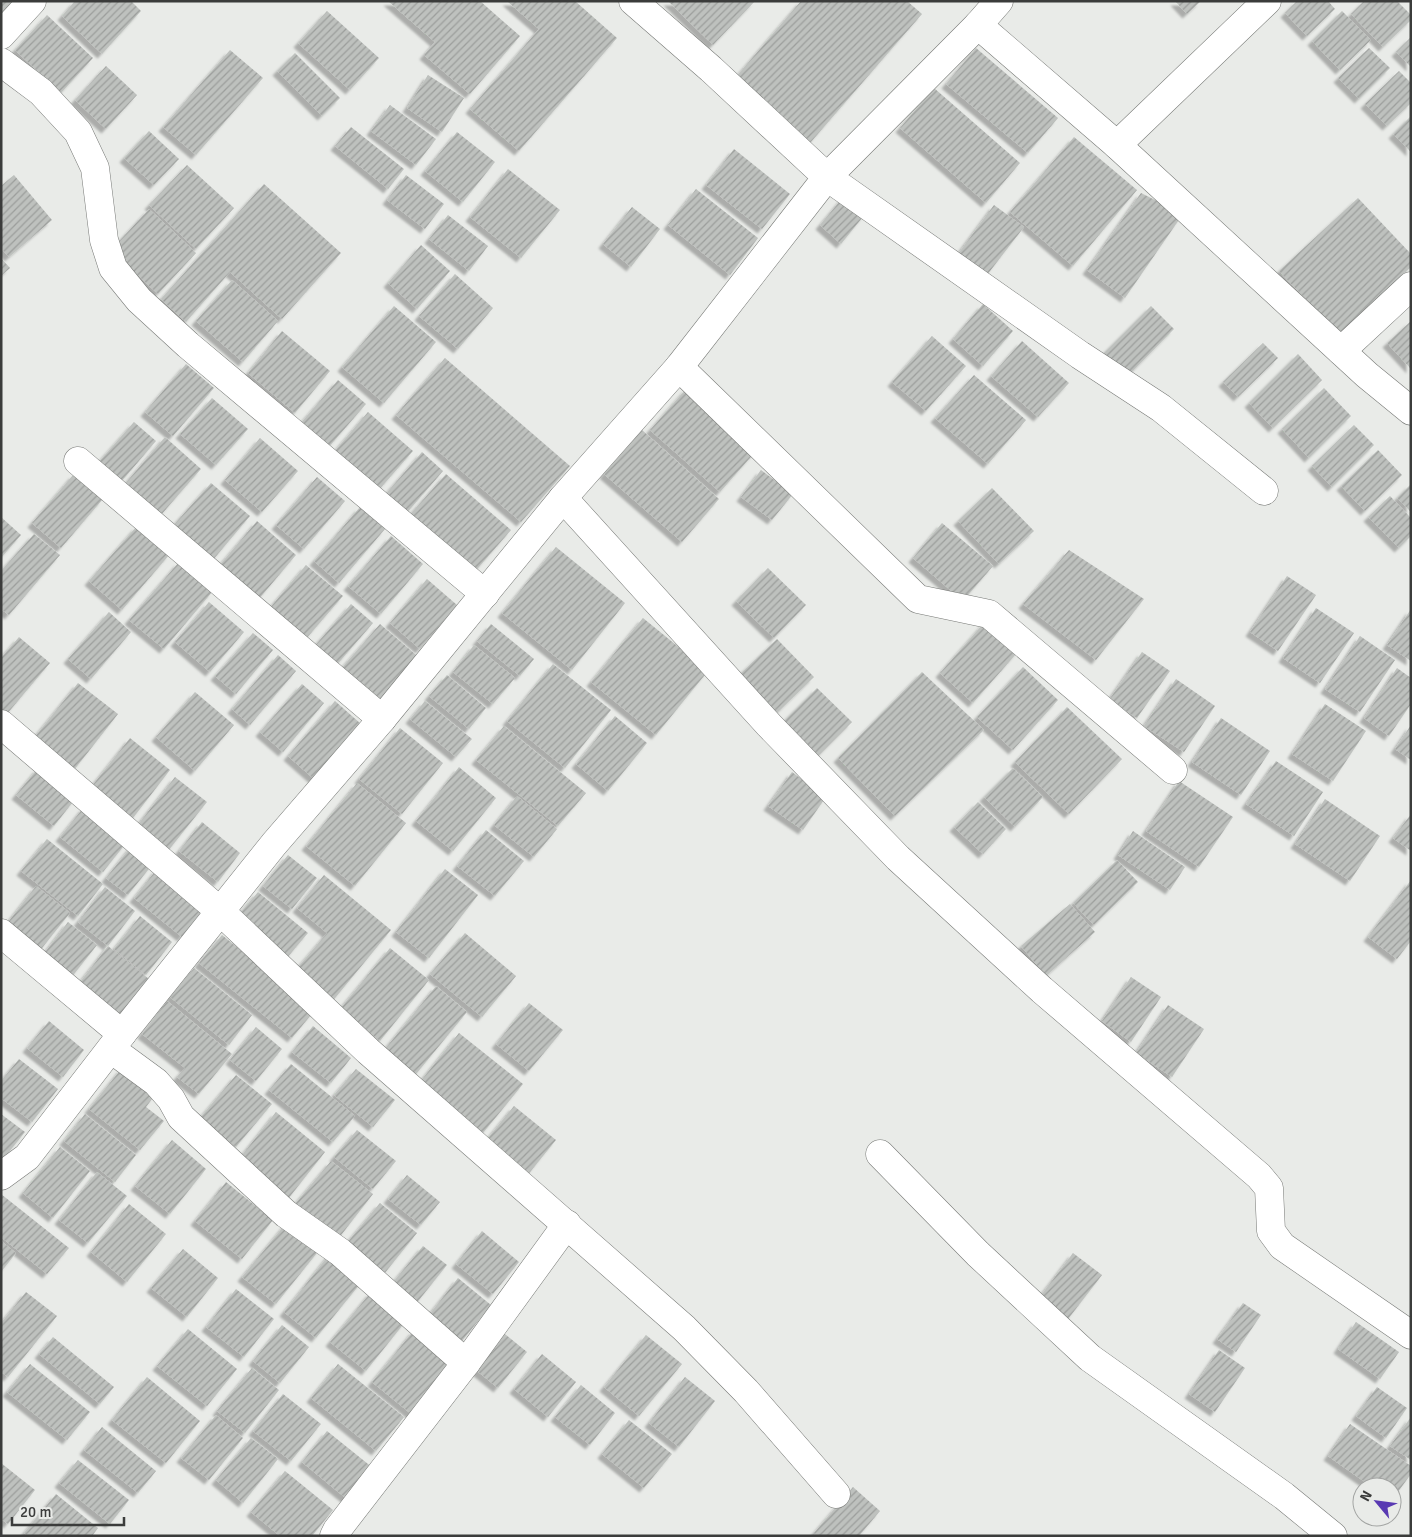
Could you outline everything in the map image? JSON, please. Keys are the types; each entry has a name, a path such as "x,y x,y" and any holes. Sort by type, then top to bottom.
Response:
{"street":[{"path":"1,35 32,1"},
{"path":"633,1 711,69 827,177 1080,354 1161,408 1264,491"},
{"path":"1,1176 27,1157 274,844 382,719 563,498 679,367 827,177 978,25 999,1"},
{"path":"1117,145 1267,1"},
{"path":"978,25 1117,145 1341,351 1411,411"},
{"path":"1,62 41,92 78,132 95,168 104,240 113,268 139,300 188,345 485,594"},
{"path":"1341,351 1411,286"},
{"path":"679,367 918,599 989,614 1173,770"},
{"path":"78,461 382,719"},
{"path":"563,498 770,725 898,858 1042,990 1259,1176 1269,1188 1271,1231 1282,1246 1411,1335"},
{"path":"1,724 221,912 368,1051 691,1335 746,1391 836,1494"},
{"path":"1,933 117,1041 156,1082 171,1100 181,1117 286,1214 340,1252 466,1363"},
{"path":"880,1154 978,1254 1090,1358 1284,1496 1333,1536"},
{"path":"334,1536 466,1363 567,1224"}],"building":[{"path":"1,1 23,1 1,24"},
{"path":"75,1 131,1 141,11 102,54 62,16"},
{"path":"388,1 480,1 520,36 470,94 424,55 435,42"},
{"path":"507,1 575,1 617,38 519,151 470,109 539,29"},
{"path":"668,1 755,1 713,45"},
{"path":"801,1 907,1 922,14 810,143 736,77"},
{"path":"1175,1 1201,1 1187,14"},
{"path":"1297,1 1328,1 1335,9 1307,36 1285,13"},
{"path":"1364,1 1397,1 1411,15 1411,20 1383,47 1351,14"},
{"path":"327,11 379,58 350,90 298,43"},
{"path":"1342,11 1371,40 1340,70 1312,41"},
{"path":"47,15 93,58 61,93 15,50"},
{"path":"1411,37 1411,67 1396,52"},
{"path":"976,48 1058,118 1028,153 946,84"},
{"path":"1369,48 1390,68 1359,99 1338,78"},
{"path":"230,50 263,78 196,155 163,127"},
{"path":"295,53 340,98 322,116 277,71"},
{"path":"106,66 137,95 106,129 75,100"},
{"path":"1399,71 1411,83 1411,103 1387,126 1365,104"},
{"path":"428,75 464,98 442,132 407,108"},
{"path":"934,88 1020,163 986,203 900,128"},
{"path":"390,105 436,139 416,165 371,131"},
{"path":"1411,116 1411,152 1393,134"},
{"path":"351,127 404,169 388,189 335,146"},
{"path":"149,131 179,159 154,185 124,158"},
{"path":"457,132 495,162 463,202 425,171"},
{"path":"1074,137 1137,190 1073,266 1010,212"},
{"path":"734,149 790,194 762,229 706,185"},
{"path":"187,165 234,208 196,249 149,205"},
{"path":"508,169 560,210 521,258 470,217"},
{"path":"14,175 52,220 9,257 1,248 1,186"},
{"path":"406,175 444,204 425,229 387,200"},
{"path":"264,184 341,253 282,319 230,272 186,322 161,299"},
{"path":"696,189 758,238 730,275 668,225"},
{"path":"1141,193 1183,214 1125,298 1087,270"},
{"path":"845,195 867,212 841,244 820,225"},
{"path":"1358,198 1411,254 1411,267 1339,334 1279,271"},
{"path":"994,205 1024,227 987,275 958,254"},
{"path":"632,207 660,229 631,267 603,244"},
{"path":"149,209 196,253 158,294 111,250"},
{"path":"448,215 488,246 469,271 429,239"},
{"path":"421,245 450,271 417,309 388,283"},
{"path":"1,258 10,268 1,276"},
{"path":"455,274 493,308 458,349 419,316"},
{"path":"232,280 278,321 243,362 196,321"},
{"path":"983,304 1013,331 983,366 953,339"},
{"path":"394,306 436,342 384,403 342,367"},
{"path":"1151,306 1174,329 1127,377 1103,354"},
{"path":"1411,321 1411,369 1387,343"},
{"path":"282,331 330,371 295,413 248,373"},
{"path":"932,336 966,366 926,411 892,382"},
{"path":"1022,341 1069,383 1038,417 991,376"},
{"path":"1263,343 1278,358 1238,397 1223,382"},
{"path":"1298,354 1322,380 1273,428 1249,403"},
{"path":"445,358 570,466 521,522 396,415"},
{"path":"186,364 214,388 173,436 145,412"},
{"path":"974,375 1026,420 988,464 935,418"},
{"path":"338,380 366,404 328,448 300,424"},
{"path":"687,388 757,450 720,492 650,430"},
{"path":"1324,388 1351,416 1309,458 1282,429"},
{"path":"212,398 248,429 216,465 180,434"},
{"path":"368,412 413,451 378,491 334,452"},
{"path":"134,422 156,441 120,483 97,464"},
{"path":"1354,425 1374,445 1332,487 1312,466"},
{"path":"642,430 719,499 682,542 604,474"},
{"path":"165,437 201,469 160,516 124,485"},
{"path":"260,438 298,471 262,512 225,480"},
{"path":"1378,450 1402,475 1365,511 1341,486"},
{"path":"422,452 443,471 405,515 384,496"},
{"path":"761,470 793,494 772,520 741,497"},
{"path":"74,474 103,499 61,548 32,523"},
{"path":"446,474 511,530 472,575 407,518"},
{"path":"317,477 345,501 304,549 276,525"},
{"path":"211,483 250,516 212,561 172,527"},
{"path":"1411,484 1411,512 1397,498"},
{"path":"992,488 1034,531 999,564 958,521"},
{"path":"1390,496 1411,518 1411,536 1399,548 1368,517"},
{"path":"360,507 385,529 339,583 314,561"},
{"path":"1,517 21,535 1,558"},
{"path":"257,521 296,555 258,600 219,566"},
{"path":"942,523 993,566 963,601 913,558"},
{"path":"137,526 170,554 122,610 89,581"},
{"path":"34,534 60,555 9,615 1,609 1,571"},
{"path":"391,536 423,564 381,614 348,586"},
{"path":"556,547 625,603 572,670 502,613"},
{"path":"1069,550 1144,599 1096,660 1023,604"},
{"path":"179,562 213,591 164,649 129,620"},
{"path":"306,565 343,596 305,640 269,609"},
{"path":"768,568 806,605 774,638 736,601"},
{"path":"1287,576 1316,595 1278,651 1250,632"},
{"path":"427,579 457,605 420,649 390,623"},
{"path":"209,602 244,632 210,672 175,642"},
{"path":"351,604 373,623 335,667 313,648"},
{"path":"998,607 1031,637 973,703 940,673"},
{"path":"1316,608 1354,633 1320,683 1283,658"},
{"path":"1411,609 1411,661 1387,645"},
{"path":"109,612 131,632 91,679 68,659"},
{"path":"643,618 708,671 656,735 591,682"},
{"path":"380,624 422,660 381,706 340,670"},
{"path":"491,624 534,659 520,676 477,641"},
{"path":"253,633 273,650 236,694 215,676"},
{"path":"1360,636 1395,660 1360,712 1325,689"},
{"path":"19,637 50,663 6,715 1,710 1,658"},
{"path":"777,639 814,677 777,713 739,675"},
{"path":"474,645 515,678 493,704 453,672"},
{"path":"1142,652 1170,671 1137,718 1109,700"},
{"path":"278,655 296,671 250,725 232,709"},
{"path":"553,664 611,710 565,768 507,721"},
{"path":"1023,667 1058,700 1013,750 977,717"},
{"path":"1397,668 1411,678 1411,704 1389,736 1364,718"},
{"path":"922,672 984,730 895,816 838,758"},
{"path":"447,675 486,708 469,729 429,696"},
{"path":"1176,679 1215,706 1184,752 1144,726"},
{"path":"78,683 118,714 74,770 34,738"},
{"path":"302,684 324,703 283,752 260,732"},
{"path":"817,688 852,722 817,757 782,723"},
{"path":"195,692 234,725 195,771 156,737"},
{"path":"335,701 361,724 314,779 288,756"},
{"path":"425,701 472,739 456,757 410,719"},
{"path":"1325,704 1366,731 1333,781 1292,754"},
{"path":"1067,707 1122,759 1069,814 1015,762"},
{"path":"615,716 647,743 608,791 576,764"},
{"path":"1221,718 1270,751 1241,795 1192,762"},
{"path":"1411,725 1411,760 1395,749"},
{"path":"504,726 586,793 558,826 476,760"},
{"path":"400,728 443,763 402,814 359,779"},
{"path":"130,738 170,770 133,818 92,786"},
{"path":"1276,761 1323,792 1294,836 1246,804"},
{"path":"459,767 496,798 453,851 416,821"},
{"path":"38,768 76,798 54,826 16,795"},
{"path":"1013,768 1043,797 1015,827 984,797"},
{"path":"792,772 826,797 803,830 768,806"},
{"path":"175,777 207,802 168,851 137,826"},
{"path":"1179,781 1233,817 1199,867 1146,831"},
{"path":"357,783 406,823 355,886 306,846"},
{"path":"517,796 557,829 534,857 494,825"},
{"path":"1325,799 1380,836 1350,881 1295,844"},
{"path":"978,802 1006,829 983,854 954,827"},
{"path":"84,807 127,842 103,872 60,837"},
{"path":"1411,814 1411,851 1393,838"},
{"path":"202,822 240,853 218,882 179,851"},
{"path":"486,830 524,861 495,896 457,866"},
{"path":"1133,831 1185,867 1170,890 1118,855"},
{"path":"47,839 103,884 78,916 21,871"},
{"path":"134,843 156,860 128,895 106,878"},
{"path":"288,855 317,878 292,909 263,886"},
{"path":"1117,860 1138,882 1094,925 1073,903"},
{"path":"157,869 205,907 182,937 134,898"},
{"path":"445,869 478,895 429,958 396,932"},
{"path":"324,875 391,930 331,1003 294,972 327,933 297,908"},
{"path":"1411,880 1411,941 1397,959 1368,937"},
{"path":"36,886 70,913 38,953 5,926"},
{"path":"105,887 135,911 108,946 78,922"},
{"path":"258,892 308,933 286,959 236,918"},
{"path":"1070,904 1095,932 1046,976 1021,946"},
{"path":"140,916 172,942 146,975 114,949"},
{"path":"68,922 97,945 71,978 43,955"},
{"path":"465,933 516,976 482,1017 430,974"},
{"path":"222,935 315,1010 292,1038 199,963"},
{"path":"108,946 149,979 117,1018 77,986"},
{"path":"390,948 429,980 380,1041 340,1009"},
{"path":"194,968 252,1015 229,1045 170,997"},
{"path":"1131,977 1161,997 1131,1042 1102,1021"},
{"path":"436,986 467,1012 412,1079 381,1054"},
{"path":"167,1001 232,1054 199,1094 177,1077 185,1068 142,1034"},
{"path":"529,1003 563,1030 529,1071 496,1044"},
{"path":"1168,1005 1204,1029 1172,1077 1136,1053"},
{"path":"49,1021 84,1050 63,1077 27,1048"},
{"path":"313,1026 351,1058 331,1083 292,1052"},
{"path":"256,1027 282,1049 256,1081 230,1060"},
{"path":"459,1033 523,1084 483,1133 420,1082"},
{"path":"19,1059 58,1089 32,1122 1,1098 1,1081"},
{"path":"291,1064 355,1116 333,1142 269,1090"},
{"path":"122,1068 155,1095 146,1107 164,1121 140,1150 89,1109"},
{"path":"356,1069 395,1100 373,1127 334,1095"},
{"path":"236,1075 272,1104 236,1147 200,1118"},
{"path":"514,1106 556,1140 526,1177 484,1143"},
{"path":"276,1112 325,1152 288,1199 239,1159"},
{"path":"1,1114 25,1132 1,1162"},
{"path":"85,1114 136,1155 115,1182 64,1141"},
{"path":"357,1130 396,1161 373,1189 334,1157"},
{"path":"172,1140 206,1169 170,1214 135,1186"},
{"path":"60,1147 90,1171 53,1218 23,1193"},
{"path":"331,1161 373,1194 338,1239 295,1204"},
{"path":"97,1172 127,1196 88,1243 59,1220"},
{"path":"407,1175 440,1202 421,1225 388,1199"},
{"path":"226,1182 273,1220 242,1259 195,1221"},
{"path":"1,1194 69,1248 47,1274 1,1237"},
{"path":"380,1203 417,1233 384,1274 346,1244"},
{"path":"129,1204 166,1234 127,1282 91,1252"},
{"path":"288,1221 321,1248 276,1304 242,1277"},
{"path":"482,1231 519,1262 493,1294 456,1264"},
{"path":"1,1241 16,1253 1,1272"},
{"path":"423,1246 447,1265 415,1305 390,1286"},
{"path":"183,1249 218,1278 187,1317 151,1288"},
{"path":"332,1251 365,1278 316,1338 284,1312"},
{"path":"1073,1253 1102,1275 1065,1323 1036,1302"},
{"path":"458,1278 491,1305 462,1341 429,1315"},
{"path":"236,1289 274,1319 244,1357 206,1327"},
{"path":"26,1292 57,1316 8,1377 1,1372 1,1323"},
{"path":"371,1292 406,1321 366,1371 330,1342"},
{"path":"1243,1303 1261,1315 1236,1352 1217,1339"},
{"path":"1356,1322 1399,1352 1380,1379 1338,1349"},
{"path":"282,1325 309,1347 280,1383 253,1361"},
{"path":"188,1329 237,1369 207,1406 157,1366"},
{"path":"414,1330 457,1365 415,1417 372,1382"},
{"path":"500,1330 527,1352 498,1388 471,1366"},
{"path":"646,1335 682,1364 639,1416 604,1387"},
{"path":"53,1337 114,1387 100,1404 39,1354"},
{"path":"1219,1350 1245,1368 1215,1412 1189,1394"},
{"path":"542,1354 576,1382 548,1417 514,1389"},
{"path":"30,1364 90,1412 67,1440 7,1392"},
{"path":"338,1364 404,1417 376,1451 311,1398"},
{"path":"252,1368 279,1390 245,1433 217,1411"},
{"path":"147,1377 200,1421 166,1463 112,1420"},
{"path":"685,1377 715,1401 679,1447 649,1423"},
{"path":"581,1385 615,1413 590,1445 555,1417"},
{"path":"1377,1387 1407,1408 1386,1438 1356,1416"},
{"path":"283,1394 321,1424 291,1461 253,1431"},
{"path":"216,1415 243,1438 209,1480 181,1458"},
{"path":"1411,1417 1411,1460 1390,1446"},
{"path":"629,1420 672,1454 644,1488 602,1454"},
{"path":"1350,1424 1411,1466 1411,1474 1402,1486 1402,1477 1358,1477 1328,1456"},
{"path":"102,1427 156,1471 138,1493 84,1450"},
{"path":"327,1431 373,1468 348,1500 302,1462"},
{"path":"251,1438 278,1459 243,1503 216,1480"},
{"path":"78,1460 129,1500 110,1524 59,1483"},
{"path":"1,1463 35,1490 8,1524 1,1519"},
{"path":"285,1471 333,1510 312,1536 280,1536 251,1512"},
{"path":"853,1487 880,1511 859,1536 816,1536 814,1533"},
{"path":"56,1494 98,1528 92,1536 28,1536 24,1533"}]}
